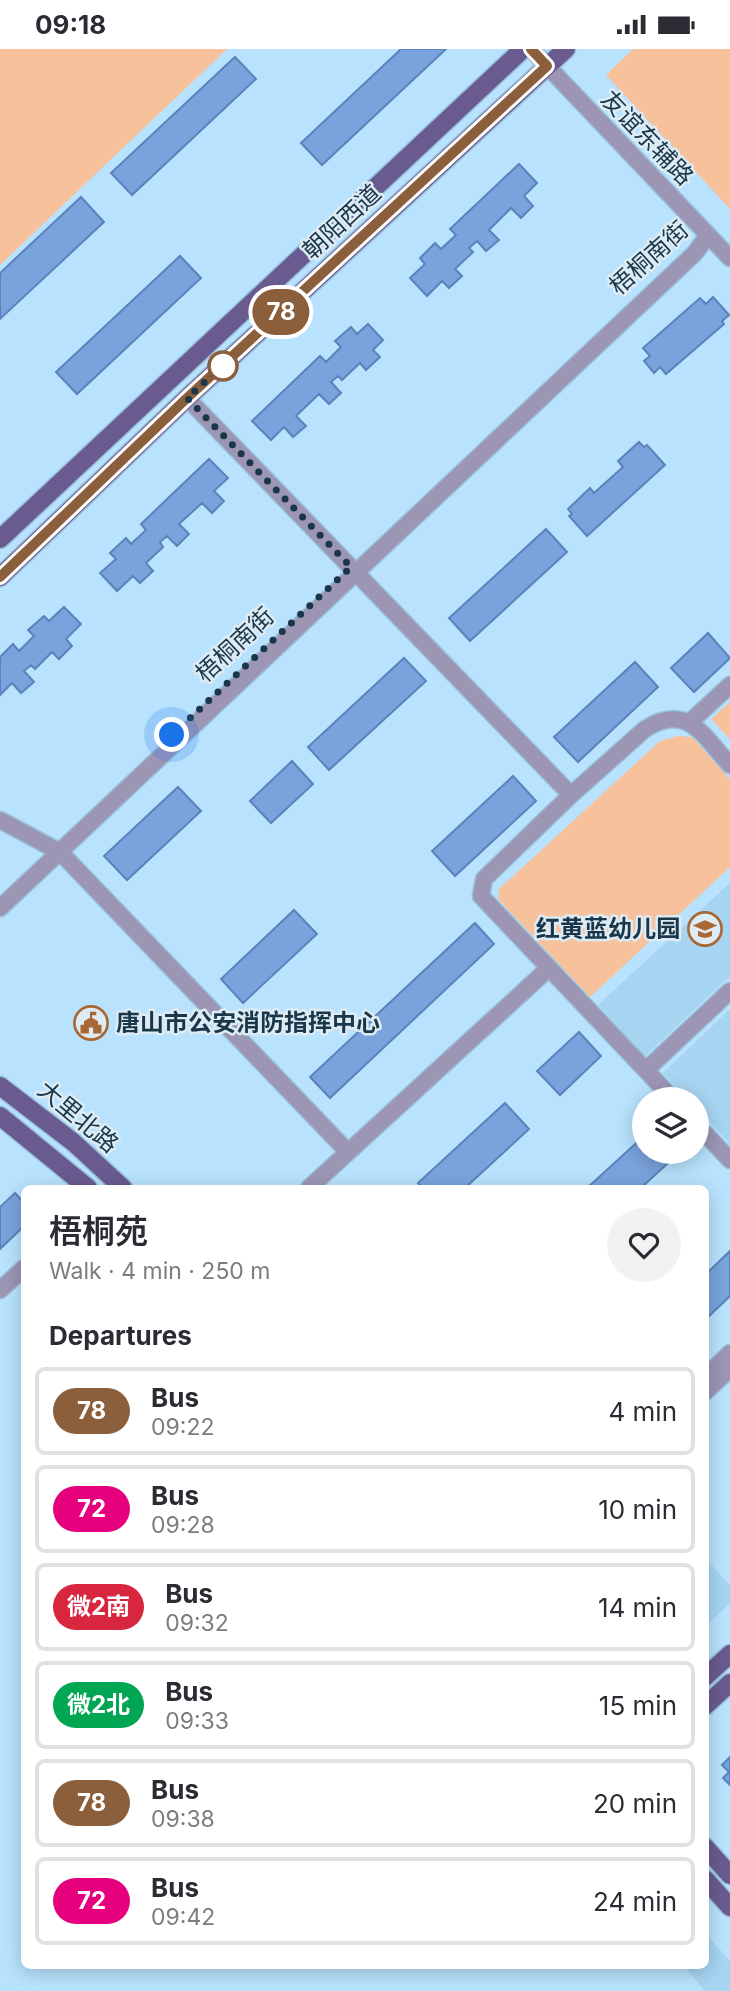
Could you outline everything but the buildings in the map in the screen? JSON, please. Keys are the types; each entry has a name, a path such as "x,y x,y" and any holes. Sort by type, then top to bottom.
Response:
{"main road":[{"name":"朝阳西道","path":"0,538 523,49"},
{"name":"朝阳西道","path":"0,577 187,398 566,49"},
{"path":"170,379 187,398"},
{"name":"大里北路","path":"0,1086 73,1142 120,1185"},
{"name":"大里北路","path":"0,1116 84,1185"},
{"path":"709,1673 730,1654"},
{"path":"709,1702 730,1683"},
{"path":"709,1851 730,1875"},
{"path":"709,1883 730,1907"}],"street":[{"name":"友谊东辅路","path":"531,49 730,258"},
{"name":"梧桐南街","path":"0,896 56,849 695,253 708,235"},
{"path":"187,398 571,795"},
{"path":"690,722 730,685"},
{"path":"662,1087 481,896 484,879 571,795 645,729 659,720 675,718 690,722 730,765"},
{"path":"0,820 56,849 348,1152"},
{"name":"梧桐南街","path":"0,908 56,849"},
{"path":"312,1185 548,969"},
{"path":"646,1070 730,991"},
{"path":"709,1138 730,1160"},
{"path":"0,1290 21,1271"},
{"path":"709,1373 730,1353"},
{"path":"709,1388 730,1369"}],"shaded area":[{"path":"0,49 227,49 0,265"},
{"path":"633,49 730,49 730,209 606,75"},
{"path":"730,702 730,739 711,719"},
{"path":"678,736 692,737 730,779 730,867 590,997 498,899 499,889 660,741"},
{"name":"红黄蓝幼儿园","path":"730,883 730,976 645,1056 598,1005"},
{"path":"730,1009 730,1144 709,1121 709,1087 676,1087 663,1073"},
{"path":"709,1562 730,1585 730,1603 709,1623"},
{"path":"709,1937 730,1961 730,1991 705,1991 686,1969 709,1969"}],"bus line":[{"name":"78","path":"0,577 187,398 547,66 531,49"}],"place":[{"name":"红黄蓝幼儿园","path":"705,929"},
{"name":"唐山市公安消防指挥中心","path":"91,1023"}],"route":[{"path":"172,735 351,567 187,398 229,360 223,366"}]}
